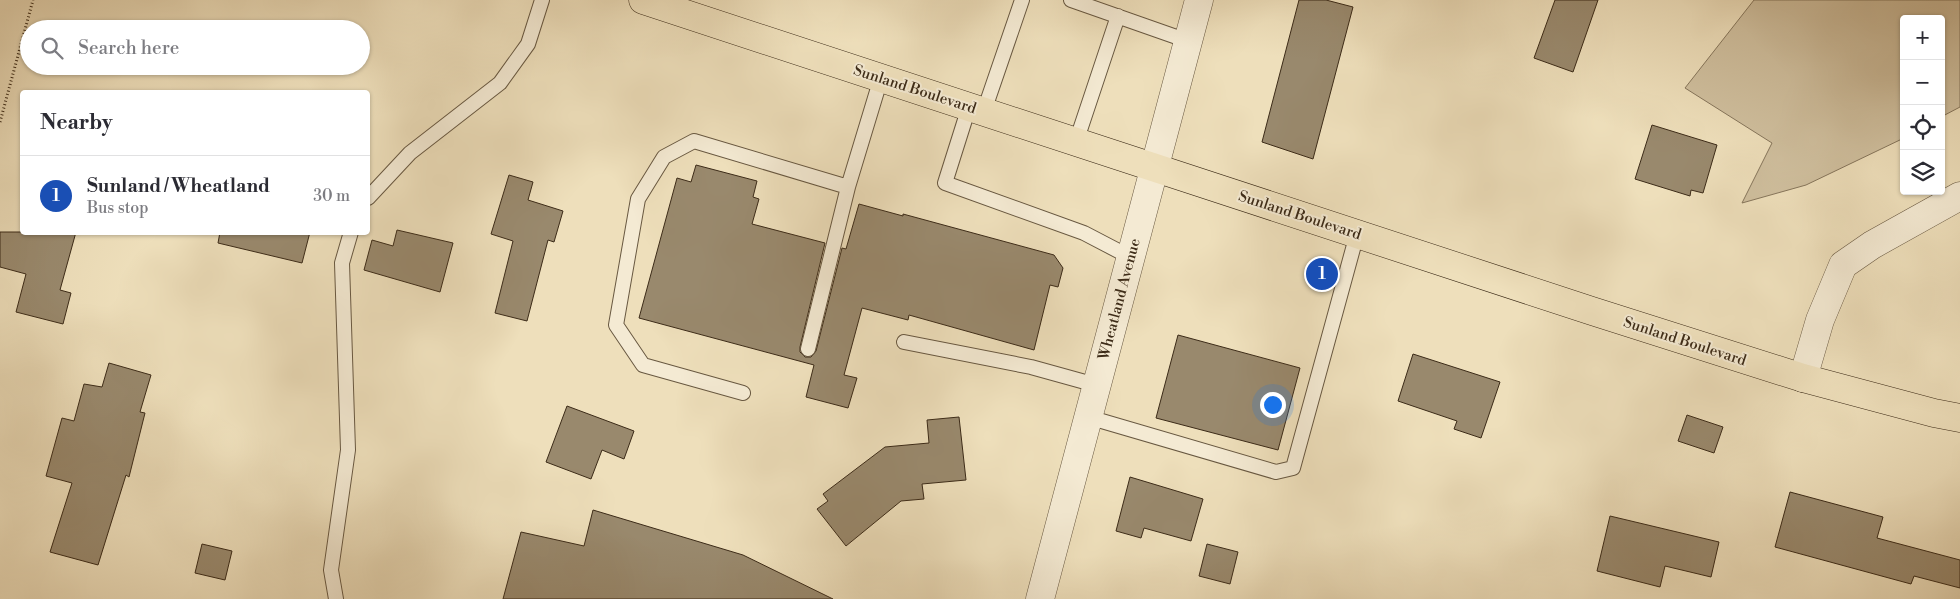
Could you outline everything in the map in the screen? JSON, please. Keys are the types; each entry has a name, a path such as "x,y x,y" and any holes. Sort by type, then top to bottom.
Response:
{"main road":[{"name":"Sunland Boulevard","path":"643,0 1803,378 1960,418"}],"street":[{"name":"Wheatland Avenue","path":"1040,599 1199,0"},
{"path":"1803,378 1820,320 1844,265 1872,245 1960,196"}],"lane":[{"path":"370,196 410,153 500,83 528,44 542,0"},
{"path":"1022,0 945,183 1084,233 1130,257"},
{"path":"1071,0 1188,41"},
{"path":"1076,142 1118,16"},
{"path":"808,349 848,188 881,78"},
{"path":"743,393 643,365 616,325 638,199 664,157 694,141 848,188"},
{"path":"1088,417 1276,472 1293,468 1357,234"},
{"path":"336,599 331,570 348,450 342,263 350,235"},
{"path":"904,342 1031,367 1096,385"}],"path":[{"path":"28,20 33,0"},
{"path":"0,122 20,48"}],"shaded area":[{"path":"1754,0 1960,0 1960,107 1945,115 1945,15 1900,15 1900,140 1806,185 1742,203 1772,143 1685,88"}],"building":[{"path":"1299,0 1326,0 1353,7 1313,159 1262,142"},
{"path":"1555,0 1598,0 1573,72 1534,58"},
{"path":"1652,125 1717,145 1703,193 1691,190 1690,196 1635,179"},
{"path":"696,165 757,181 753,197 759,199 752,224 825,243 800,347 800,352 805,357 811,357 816,351 842,248 846,249 859,204 1054,255 1063,268 1058,287 1050,285 1034,350 909,315 908,320 862,308 844,375 857,378 848,408 806,397 814,365 639,318 677,178 691,182"},
{"path":"509,175 533,182 528,200 563,211 554,242 548,240 527,321 495,313 513,241 491,234"},
{"path":"397,230 453,243 440,292 364,270 372,240 393,246"},
{"path":"0,232 20,232 20,235 75,235 60,290 71,293 63,324 16,312 26,274 0,267"},
{"path":"219,235 309,235 302,263 218,243"},
{"path":"1178,335 1300,368 1278,450 1156,418"},
{"path":"1413,354 1500,382 1481,438 1454,429 1457,421 1398,401"},
{"path":"109,363 151,375 140,412 145,413 129,477 126,475 98,565 50,552 72,483 46,476 62,418 74,421 84,384 102,387"},
{"path":"567,406 634,431 624,459 602,450 591,479 546,462"},
{"path":"1687,415 1723,427 1714,453 1678,441"},
{"path":"959,417 966,480 922,484 924,499 901,501 846,546 817,509 828,501 823,494 885,447 929,443 927,420"},
{"path":"1130,477 1203,499 1191,541 1144,528 1141,538 1116,531"},
{"path":"1790,492 1883,517 1877,538 1960,560 1960,588 1914,576 1911,584 1775,547"},
{"path":"593,510 743,555 833,599 503,599 521,532 584,546"},
{"path":"1610,516 1719,542 1711,577 1665,566 1660,587 1597,571"},
{"path":"202,544 232,551 225,580 195,573"},
{"path":"1207,544 1238,552 1230,584 1199,576"}],"place":[{"name":"Sunland / Wheatland","path":"1322,274"}]}
